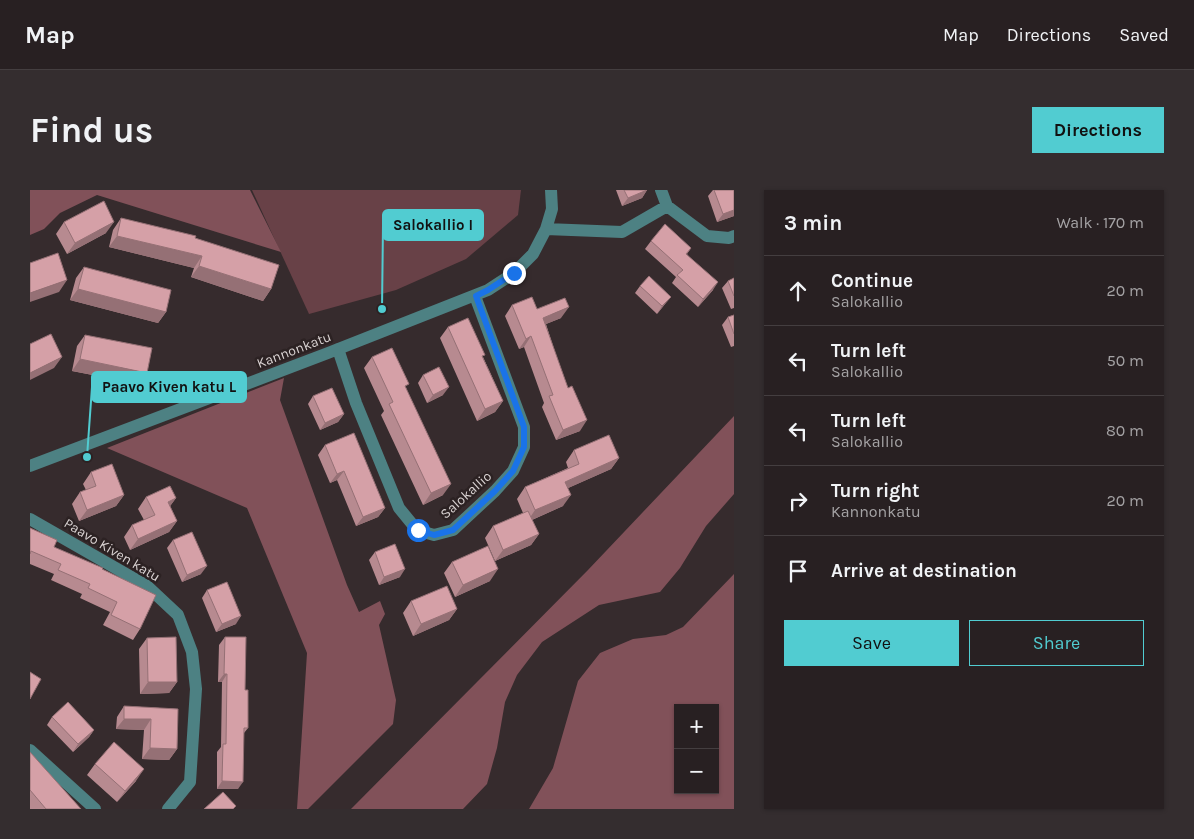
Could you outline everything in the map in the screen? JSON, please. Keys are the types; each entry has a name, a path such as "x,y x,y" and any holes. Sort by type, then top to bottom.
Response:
{"street":[{"name":"Kannonkatu","path":"30,466 488,290 514,273 533,254 546,229 552,209 551,190"},
{"path":"661,190 667,206 707,236 729,238 734,236"},
{"path":"546,229 622,232 667,206"},
{"name":"Salokallio","path":"338,349 356,403 399,508 418,530 434,535 453,530 495,491 513,471 524,447 524,427 476,296"},
{"name":"Paavo Kiven katu","path":"30,519 147,586 178,615 192,652 196,690 190,782 168,809"},
{"path":"30,750 95,809"}],"shaded area":[{"path":"30,190 250,190 281,252 97,195 60,213 44,229 30,235"},
{"path":"252,190 521,190 518,215 466,259 396,290 309,314"},
{"path":"284,378 280,400 347,585 359,612 380,601 385,614 379,625 396,700 393,724 308,809 297,809 307,653 247,508 107,448"},
{"path":"734,416 734,494 706,526 680,568 660,592 599,605 542,642 517,675 505,702 497,748 487,784 463,809 351,809 588,570"},
{"path":"734,574 734,809 529,809 553,768 578,681 600,653 633,639 666,635 683,627"}],"building":[{"path":"624,190 647,190 628,198"},
{"path":"714,190 734,190 734,210 723,214"},
{"path":"104,201 114,222 75,243 64,222"},
{"path":"121,218 196,236 195,238 279,265 271,289 199,266 202,256 117,236"},
{"path":"665,224 691,248 686,254 718,282 703,299 677,275 683,270 651,241"},
{"path":"58,253 67,280 30,293 30,263"},
{"path":"84,267 171,290 166,312 78,289"},
{"path":"649,276 671,297 662,306 640,286"},
{"path":"734,278 734,296 728,281"},
{"path":"532,297 537,309 565,298 569,307 543,318 568,388 572,386 587,420 563,430 549,396 553,395 531,336 526,339 512,305"},
{"path":"734,315 734,334 728,317"},
{"path":"468,318 485,355 482,356 503,401 485,409 448,327"},
{"path":"51,334 62,357 30,373 30,344"},
{"path":"85,335 152,348 147,373 80,359"},
{"path":"392,348 409,384 405,386 451,484 431,493 389,404 393,402 372,357"},
{"path":"439,367 449,387 433,395 423,375"},
{"path":"332,388 344,414 325,423 313,396"},
{"path":"354,433 385,508 363,517 344,471 337,474 325,445"},
{"path":"609,435 619,458 565,482 571,495 535,510 525,487 579,464 574,450"},
{"path":"112,464 124,495 87,510 80,492 96,486 91,472"},
{"path":"170,486 176,498 168,502 177,521 138,539 132,525 155,515 146,497"},
{"path":"528,511 539,534 503,550 493,526"},
{"path":"30,528 57,540 54,547 103,568 156,595 140,629 111,615 117,602 88,588 90,584 58,570 61,564 31,551 30,554"},
{"path":"192,532 207,566 187,575 173,540"},
{"path":"395,544 405,569 384,577 375,552"},
{"path":"488,546 498,569 463,585 452,562"},
{"path":"227,582 241,616 222,624 207,590"},
{"path":"447,586 457,609 421,624 411,601"},
{"path":"176,637 177,682 148,682 147,638"},
{"path":"225,637 246,637 245,690 248,690 248,728 244,728 243,782 222,781 223,744 226,744 227,674 224,674"},
{"path":"30,672 41,679 30,699"},
{"path":"68,702 94,730 78,744 52,717"},
{"path":"124,706 178,709 177,749 150,748 151,719 124,719"},
{"path":"114,742 144,769 125,791 95,764"},
{"path":"30,752 81,809 46,809 30,790"},
{"path":"223,792 236,806 233,809 204,809"}],"place":[{"name":"Salokallio I","path":"382,309"},
{"name":"Paavo Kiven katu L","path":"87,457"}],"route":[{"path":"418,530 434,535 453,530 495,491 513,471 524,447 524,427 476,296 514,273"}]}
